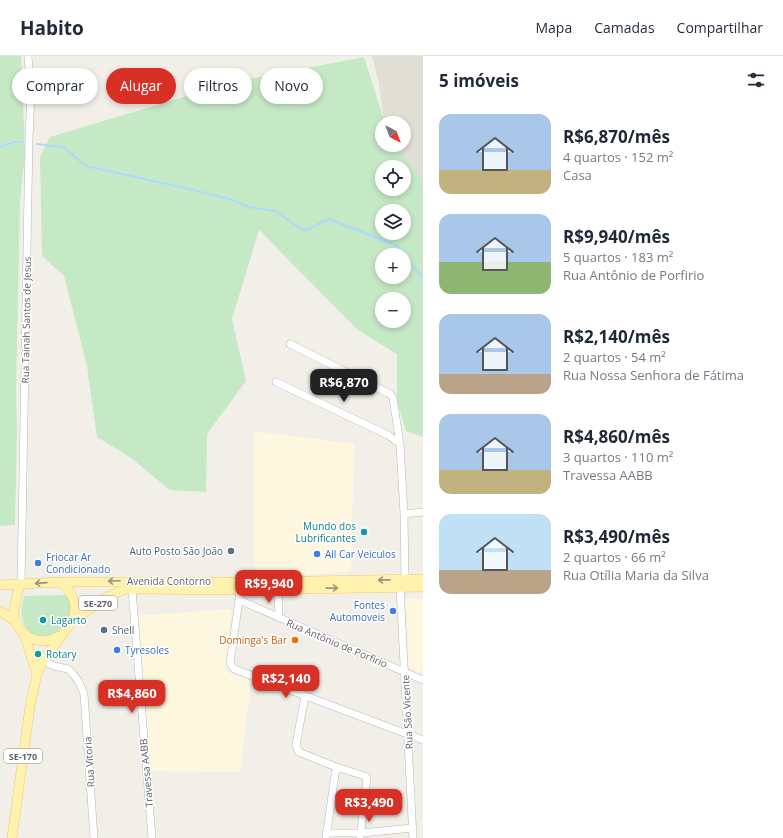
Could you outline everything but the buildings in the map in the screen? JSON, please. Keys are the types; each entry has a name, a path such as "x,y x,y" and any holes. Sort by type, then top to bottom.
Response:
{"main road":[{"name":"Avenida Contorno","path":"128,589 239,590 402,583 423,579"},
{"name":"SE-270","path":"0,586 60,582"},
{"path":"60,582 72,595 75,606 73,620"},
{"name":"Avenida Contorno","path":"60,582 402,583 423,587"},
{"path":"15,621 17,597 21,584"},
{"name":"SE-270","path":"24,634 37,641 50,641 62,634 73,620 107,597 128,589"},
{"path":"0,611 15,621 24,634 37,674"},
{"path":"37,674 43,660 62,634"},
{"name":"SE-170","path":"12,838 30,706 37,674"}],"street":[{"name":"Rua Tainah Santos de Jesus","path":"21,584 31,93 28,56"},
{"name":"Rua São Vicente","path":"290,344 392,396 395,403 400,444 404,514 402,583 407,734 414,838"},
{"path":"276,382 388,435 400,444"},
{"path":"404,514 423,512"},
{"path":"278,588 279,618"},
{"name":"Travessa AABB","path":"128,589 152,838"},
{"path":"239,590 239,600 230,663 234,669 423,740"},
{"name":"Rua Antônio de Porfirio","path":"239,600 423,680"},
{"name":"Rua Vitoria","path":"43,660 54,666 68,669 79,682 84,694 94,838"},
{"path":"305,696 296,745 299,752 367,778 360,836"},
{"path":"336,767 326,836 360,836 413,828"}],"shaded area":[{"path":"372,56 423,56 423,259 409,240 411,240 411,204 404,204 404,196 411,196 411,160 398,160 392,152 411,152 411,116 383,116 379,83"},
{"path":"254,431 354,444 351,572 256,578 254,560"},
{"path":"406,598 423,599 423,673 408,667"},
{"path":"231,609 229,656 226,671 251,681 240,772 144,771 135,616"}],"green space":[{"path":"0,56 21,56 21,68 12,68 12,104 23,104 25,153 20,201 15,525 0,526"},
{"path":"364,57 383,116 375,116 375,152 400,152 407,160 375,160 375,196 411,196 411,166 423,181 423,437 406,431 397,402 397,354 358,330 259,230 232,319 246,381 207,434 206,492 170,490 131,458 97,437 87,366 64,276 42,256 40,157 50,137 160,104 176,104 176,99 184,97 184,104 252,104 252,79 260,77 260,104 323,104 323,68 307,68"},
{"path":"68,595 71,611 67,623 59,632 50,636 40,636 31,632 24,624 21,612 24,596"}],"waterway":[{"path":"0,147 14,142 22,142"},
{"path":"37,144 63,147 86,166 233,200 249,207 276,211 304,231 329,219 398,246 423,278"}],"place":[{"name":"Mundo dos Lubrificantes","path":"364,532"},
{"name":"Auto Posto São João","path":"231,551"},
{"name":"All Car Veículos","path":"317,554"},
{"name":"Friocar Ar Condicionado","path":"38,563"},
{"name":"Fontes Automoveis","path":"393,611"},
{"name":"Lagarto","path":"43,620"},
{"name":"Shell","path":"104,630"},
{"name":"Dominga's Bar","path":"295,640"},
{"name":"Tyresoles","path":"117,650"},
{"name":"Rotary","path":"38,654"}]}
